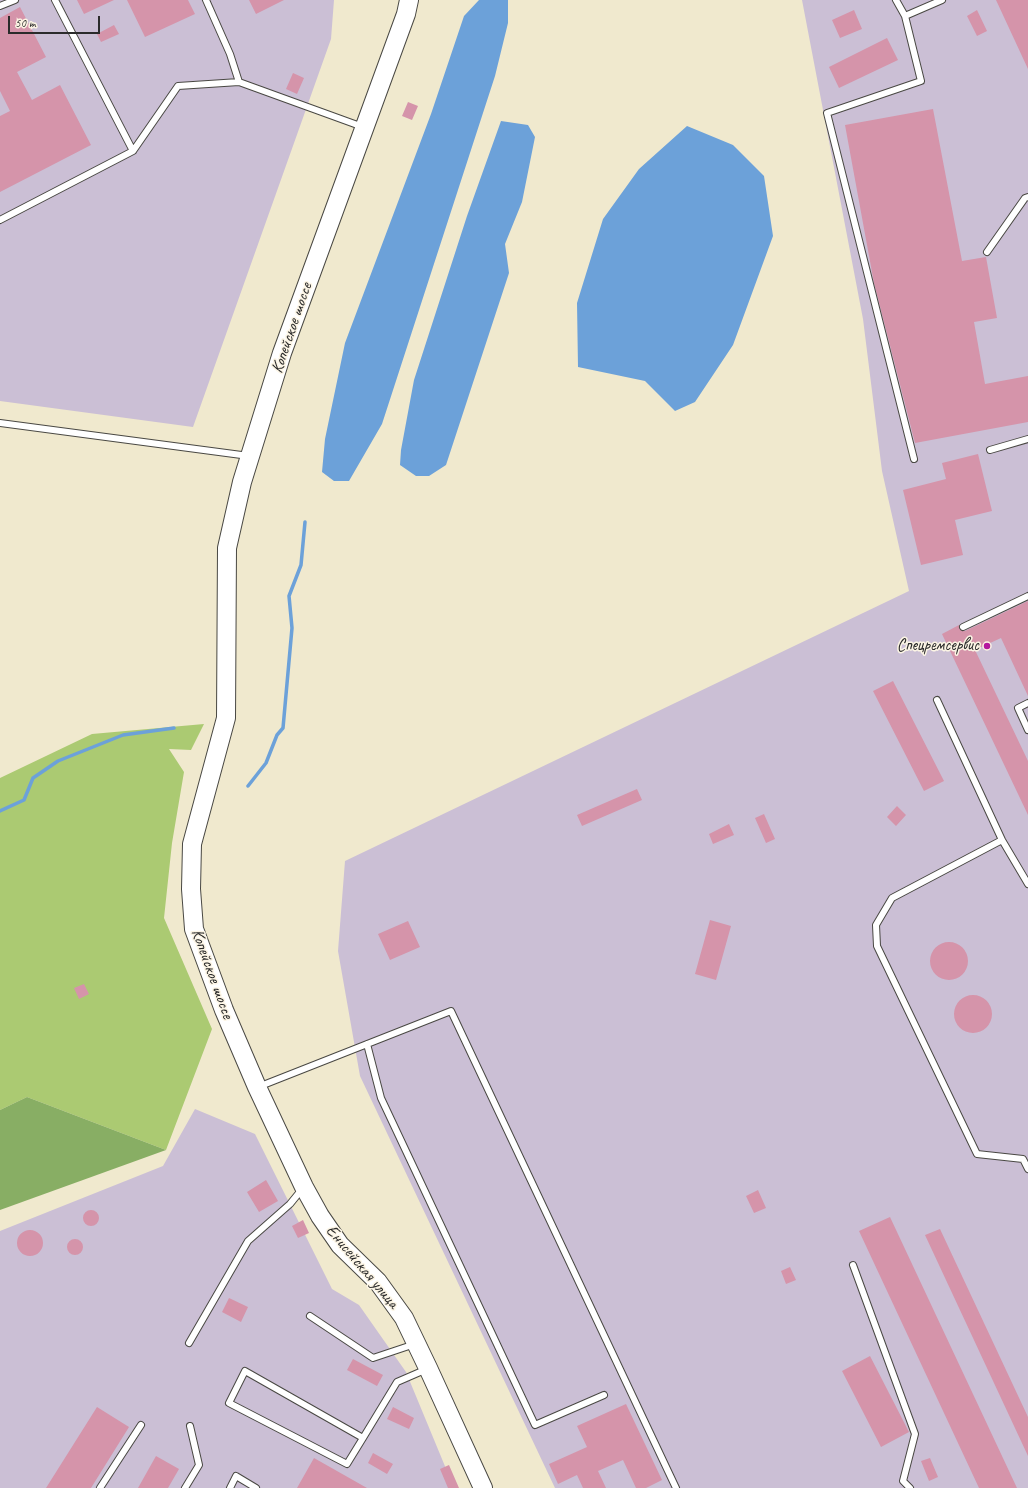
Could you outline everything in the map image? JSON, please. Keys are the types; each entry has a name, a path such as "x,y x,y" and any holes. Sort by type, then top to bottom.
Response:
{"street":[{"name":"Копейское шоссе","path":"240,1047 224,1010 194,929 191,889 192,844 226,718 227,548 242,482 282,353 365,128 406,14 409,0"},
{"name":"Енисейская улица","path":"240,1047 304,1187 320,1216 340,1245 378,1282 404,1318 417,1343 483,1488"}],"lane":[{"path":"0,6 15,0"},
{"path":"56,0 133,151"},
{"path":"206,0 230,54 239,82"},
{"path":"896,0 905,16 921,81 827,113 914,460"},
{"path":"905,16 942,0"},
{"path":"0,220 133,151 178,86 239,82 365,128"},
{"path":"987,252 1025,198 1028,197"},
{"path":"0,423 250,456"},
{"path":"990,450 1028,438"},
{"path":"963,627 1028,596"},
{"path":"937,700 1002,840 1028,884"},
{"path":"1028,703 1018,708 1028,730"},
{"path":"1002,840 892,898 876,925 877,946 977,1154 1023,1159 1028,1169"},
{"path":"257,1087 451,1011 676,1488"},
{"path":"368,1044 381,1098 535,1425 604,1395"},
{"path":"190,1343 248,1242 290,1204 304,1187"},
{"path":"853,1265 915,1434 903,1482 910,1488"},
{"path":"310,1316 373,1358 417,1343"},
{"path":"363,1438 245,1371 229,1403 347,1464 363,1438 397,1382 428,1368"},
{"path":"100,1488 141,1425"},
{"path":"185,1488 199,1464 190,1426"},
{"path":"230,1488 236,1476 256,1488"}],"shaded area":[{"path":"0,0 334,0 331,39 193,427 0,401"},
{"path":"802,0 1028,0 1028,1488 555,1488 360,1076 338,951 345,861 909,591 882,471 863,319"},
{"path":"195,1109 255,1134 332,1289 359,1305 406,1372 454,1488 0,1488 0,1231 163,1166"}],"green space":[{"path":"204,724 191,750 169,749 184,772 172,843 164,918 212,1029 166,1150 27,1097 0,1110 0,778 92,734"},
{"path":"27,1097 166,1150 0,1210 0,1110"}],"water":[{"path":"479,0 508,0 508,23 495,76 382,424 349,481 334,481 322,472 325,439 345,343 431,114 464,16"},
{"path":"501,121 528,125 535,137 522,202 505,244 509,273 446,465 429,476 416,476 400,465 401,450 414,380 467,216"},
{"path":"687,126 733,145 764,176 773,236 733,345 695,402 675,411 645,381 578,367 577,303 603,219 639,169"}],"building":[{"path":"77,0 114,0 84,14"},
{"path":"127,0 188,0 195,14 145,37"},
{"path":"249,0 284,0 256,14"},
{"path":"996,0 1028,0 1028,69"},
{"path":"20,7 46,57 17,72 32,100 60,85 91,145 0,192 0,116 10,111 0,91 0,18"},
{"path":"854,10 862,29 840,38 832,20"},
{"path":"977,10 987,31 977,36 967,16"},
{"path":"114,25 119,34 101,42 97,34"},
{"path":"887,38 898,60 839,88 829,67"},
{"path":"293,73 304,78 297,94 286,89"},
{"path":"408,102 418,106 412,120 402,116"},
{"path":"933,109 962,261 986,257 997,318 974,322 985,384 1028,376 1028,422 915,443 874,283 845,125"},
{"path":"978,454 992,511 955,520 963,555 921,565 903,490 946,479 942,463"},
{"path":"1028,601 1028,696 1001,638 975,650 1028,761 1028,815 942,634 959,625 960,630 965,631"},
{"path":"893,681 944,781 924,791 873,691"},
{"path":"637,789 642,800 582,826 577,815"},
{"path":"897,806 906,815 896,826 887,817"},
{"path":"764,814 775,839 766,843 755,818"},
{"path":"729,824 734,835 713,844 709,834"},
{"path":"710,920 731,926 716,980 695,974"},
{"path":"408,921 420,947 390,960 378,934"},
{"path":"945,942 953,942 963,947 967,954 967,968 963,975 953,980 945,980 935,975 933,972 930,965 930,957 935,947 938,945"},
{"path":"84,984 89,994 79,999 74,988"},
{"path":"969,995 977,995 987,1000 991,1007 991,1021 987,1028 977,1033 969,1033 959,1028 957,1025 954,1018 954,1010 959,1000 962,998"},
{"path":"266,1180 278,1201 259,1212 247,1192"},
{"path":"758,1190 766,1208 754,1213 746,1196"},
{"path":"91,1210 98,1215 99,1218 94,1225 91,1226 84,1221 83,1218 88,1211"},
{"path":"890,1217 1017,1488 979,1488 859,1231"},
{"path":"303,1220 309,1233 298,1238 292,1226"},
{"path":"940,1229 1028,1417 1028,1456 925,1235"},
{"path":"30,1230 39,1234 43,1243 39,1252 30,1256 21,1252 17,1243 21,1234"},
{"path":"75,1239 82,1244 83,1247 78,1254 75,1255 68,1250 67,1247 72,1240"},
{"path":"790,1267 796,1280 786,1284 781,1271"},
{"path":"229,1298 248,1307 241,1322 222,1312"},
{"path":"870,1356 909,1432 881,1447 842,1371"},
{"path":"353,1359 383,1375 377,1386 347,1370"},
{"path":"626,1404 662,1480 646,1488 636,1488 623,1460 598,1471 606,1488 583,1488 577,1475 558,1484 549,1464 587,1447 577,1426"},
{"path":"97,1407 129,1427 91,1488 46,1488"},
{"path":"393,1407 414,1418 409,1429 387,1419"},
{"path":"373,1453 393,1464 387,1474 368,1463"},
{"path":"156,1456 179,1469 168,1488 138,1488"},
{"path":"314,1458 367,1488 297,1488"},
{"path":"930,1458 938,1477 929,1481 921,1461"},
{"path":"449,1465 459,1488 448,1488 440,1469"}],"waterway":[{"path":"248,786 266,763 277,735 283,728 292,628 289,596 301,565 305,522"},
{"path":"0,811 24,800 33,778 58,761 123,735 174,728"}],"place":[{"name":"Спецремсервис","path":"987,646"}]}
